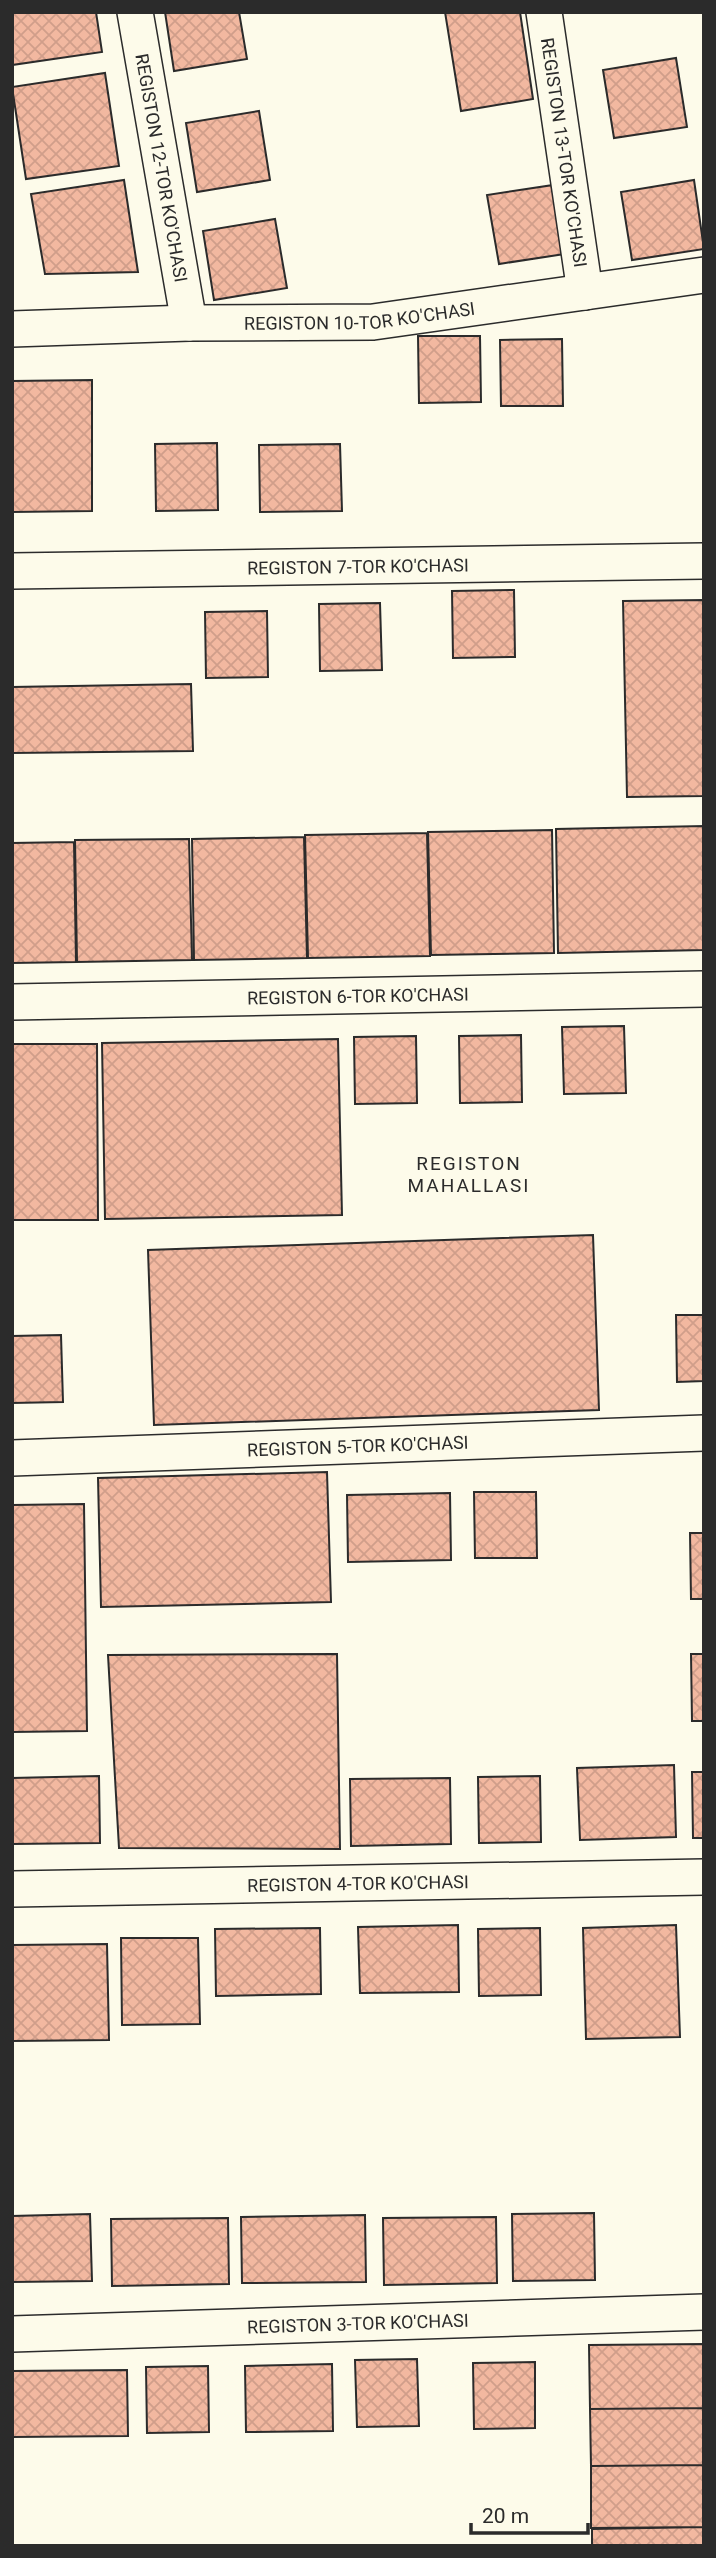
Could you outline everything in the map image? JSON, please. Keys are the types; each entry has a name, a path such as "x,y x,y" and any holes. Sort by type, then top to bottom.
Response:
{"street":[{"name":"REGISTON 12-TOR KO'CHASI","path":"135,12 189,323"},
{"name":"REGISTON 13-TOR KO'CHASI","path":"544,12 585,292"},
{"name":"REGISTON 10-TOR KO'CHASI","path":"12,329 373,321 704,275"},
{"name":"REGISTON 7-TOR KO'CHASI","path":"12,571 704,561"},
{"name":"REGISTON 6-TOR KO'CHASI","path":"12,1002 704,989"},
{"name":"REGISTON 5-TOR KO'CHASI","path":"12,1458 704,1433"},
{"name":"REGISTON 4-TOR KO'CHASI","path":"12,1889 704,1877"},
{"name":"REGISTON 3-TOR KO'CHASI","path":"12,2334 704,2312"}],"building":[{"path":"12,12 96,12 102,52 12,65"},
{"path":"165,12 239,12 247,59 174,71"},
{"path":"445,12 520,12 533,99 461,111"},
{"path":"676,58 687,127 614,138 603,70"},
{"path":"105,73 119,166 26,179 12,87"},
{"path":"259,111 270,180 197,192 186,123"},
{"path":"124,180 138,272 45,274 31,194"},
{"path":"694,180 704,249 632,260 621,192"},
{"path":"560,184 571,253 499,264 487,195"},
{"path":"275,219 287,288 214,300 203,231"},
{"path":"418,336 480,336 481,402 419,403"},
{"path":"562,339 563,406 501,406 500,340"},
{"path":"92,380 92,511 12,512 12,381"},
{"path":"217,443 218,510 156,511 155,444"},
{"path":"340,444 342,511 260,512 259,445"},
{"path":"514,590 515,657 453,658 452,591"},
{"path":"704,600 704,796 627,797 623,601"},
{"path":"380,603 382,670 320,671 319,604"},
{"path":"267,611 268,677 206,678 205,612"},
{"path":"191,684 193,751 12,753 12,687"},
{"path":"704,826 704,950 558,953 556,829"},
{"path":"552,830 554,953 431,955 428,832"},
{"path":"427,833 430,956 308,958 305,835"},
{"path":"304,837 307,958 194,960 192,839"},
{"path":"189,839 192,960 77,962 75,840"},
{"path":"74,842 76,962 12,963 12,843"},
{"path":"624,1026 626,1093 564,1094 562,1027"},
{"path":"521,1035 522,1102 460,1103 459,1036"},
{"path":"416,1036 417,1103 355,1104 354,1037"},
{"path":"338,1039 342,1215 105,1219 102,1043"},
{"path":"12,1044 97,1044 98,1220 12,1220"},
{"path":"593,1235 599,1410 154,1425 148,1250"},
{"path":"676,1315 704,1315 704,1381 677,1382"},
{"path":"61,1335 63,1402 12,1403 12,1336"},
{"path":"327,1472 331,1602 101,1607 98,1478"},
{"path":"474,1492 536,1492 537,1558 475,1558"},
{"path":"450,1493 451,1560 348,1562 347,1495"},
{"path":"84,1504 87,1731 12,1732 12,1505"},
{"path":"690,1533 704,1533 704,1599 691,1599"},
{"path":"337,1654 340,1849 119,1848 108,1655"},
{"path":"691,1654 704,1654 704,1721 692,1721"},
{"path":"674,1765 676,1837 580,1840 577,1768"},
{"path":"692,1772 704,1772 704,1838 693,1838"},
{"path":"99,1776 100,1843 12,1844 12,1778"},
{"path":"540,1776 541,1842 479,1843 478,1777"},
{"path":"450,1778 451,1844 351,1846 350,1779"},
{"path":"458,1925 459,1992 360,1993 358,1927"},
{"path":"676,1925 680,2037 586,2039 583,1928"},
{"path":"320,1928 321,1994 216,1996 215,1929"},
{"path":"540,1928 541,1995 479,1996 478,1929"},
{"path":"121,1938 198,1938 200,2024 122,2025"},
{"path":"107,1944 109,2040 12,2041 12,1945"},
{"path":"594,2213 595,2280 513,2281 512,2214"},
{"path":"90,2214 92,2281 12,2282 12,2216"},
{"path":"365,2215 366,2282 242,2283 241,2217"},
{"path":"496,2217 497,2283 384,2285 383,2218"},
{"path":"228,2218 229,2284 112,2286 111,2219"},
{"path":"704,2344 704,2408 590,2409 589,2345"},
{"path":"417,2359 419,2426 357,2427 355,2360"},
{"path":"535,2362 535,2428 474,2429 473,2363"},
{"path":"332,2364 333,2431 246,2432 245,2366"},
{"path":"208,2366 209,2432 147,2433 146,2367"},
{"path":"127,2370 128,2436 12,2437 12,2371"},
{"path":"704,2408 704,2465 591,2466 590,2409"},
{"path":"704,2465 704,2527 591,2528 591,2466"},
{"path":"704,2527 704,2546 592,2546 592,2529"}],"district":[{"name":"REGISTON MAHALLASI","path":"469,1174"}]}
